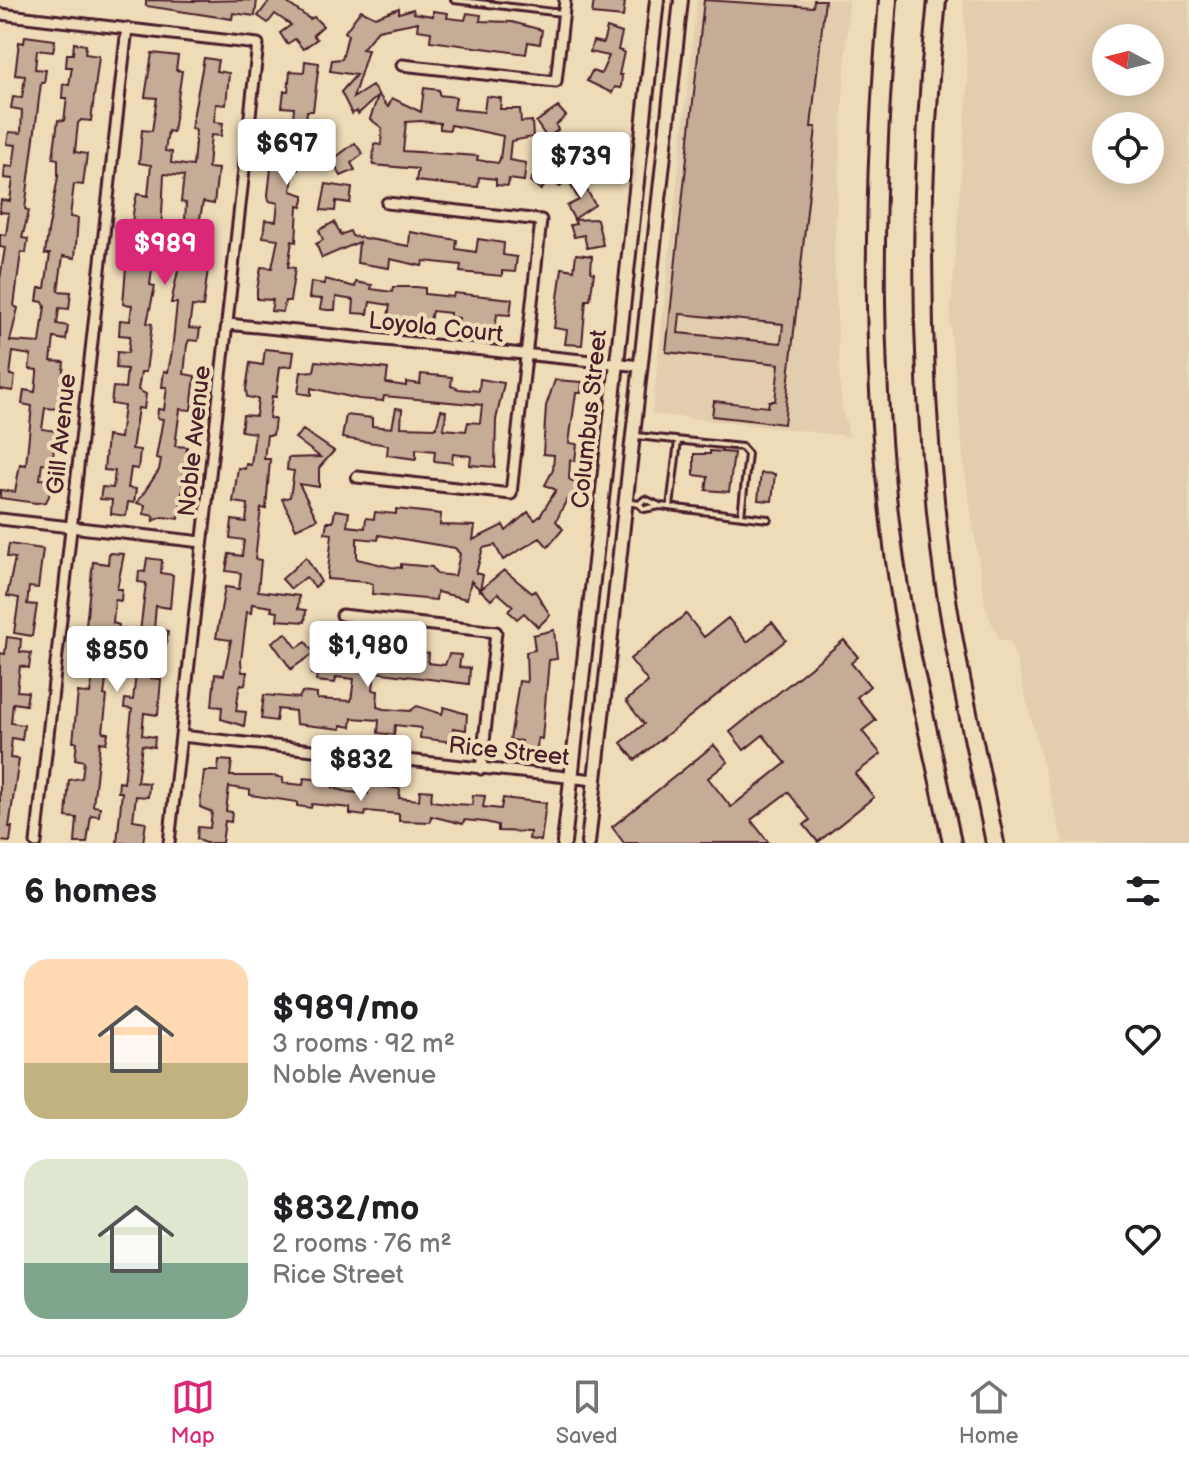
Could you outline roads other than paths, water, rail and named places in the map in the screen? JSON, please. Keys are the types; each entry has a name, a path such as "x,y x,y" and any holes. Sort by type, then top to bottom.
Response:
{"highway":[{"path":"888,0 877,171 882,409 904,617 943,795 949,843"},
{"path":"937,0 925,168 923,317 928,396 941,557 995,843"}],"main road":[{"name":"Columbus Street","path":"564,843 657,0"},
{"name":"Columbus Street","path":"588,843 681,0"}],"street":[{"path":"402,65 556,82 565,0"},
{"path":"0,14 127,28"},
{"name":"Noble Avenue","path":"127,28 258,44 169,843"},
{"name":"Gill Avenue","path":"36,843 127,28"},
{"path":"357,477 511,494 541,220 387,203"},
{"name":"Loyola Court","path":"227,324 526,357 641,366"},
{"path":"0,519 202,542"},
{"path":"342,615 496,632 481,769"},
{"name":"Rice Street","path":"181,736 595,780"}],"lane":[{"path":"454,0 564,13"},
{"path":"633,436 742,447 748,454 741,516"},
{"path":"670,507 678,441"},
{"path":"639,504 645,499 660,506"},
{"path":"626,502 639,504 644,509 660,506 768,519"}]}
